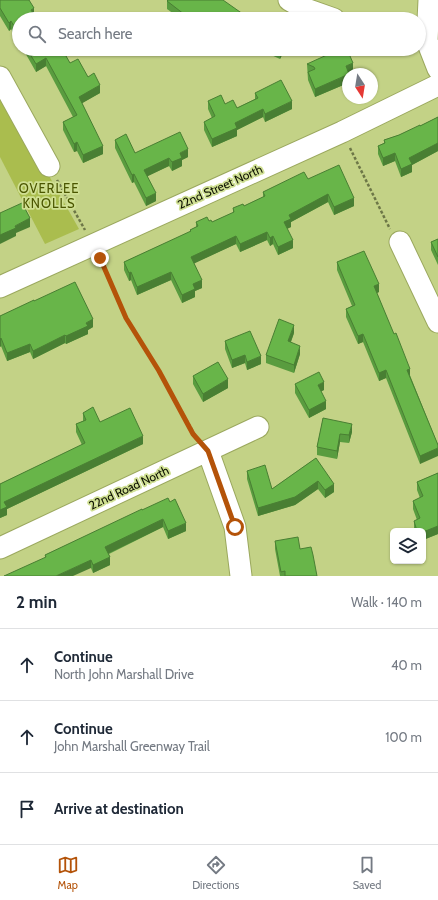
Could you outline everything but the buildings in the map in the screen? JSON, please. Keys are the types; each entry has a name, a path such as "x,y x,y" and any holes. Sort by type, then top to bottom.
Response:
{"street":[{"path":"289,0 303,8 314,12"},
{"path":"426,23 430,0"},
{"path":"426,46 438,69"},
{"path":"0,77 49,166"},
{"name":"22nd Street North","path":"0,287 342,132 438,85"},
{"path":"400,242 436,313"},
{"name":"22nd Road North","path":"0,548 258,427"},
{"path":"208,451 235,527 241,576"}],"path":[{"path":"342,132 395,238 400,242"},
{"path":"49,166 92,244 126,318 159,371 193,434 208,451"}],"green space":[{"path":"0,89 79,229 45,244 0,157"}],"district":[{"name":"OVERLEE KNOLLS","path":"49,196"}],"route":[{"path":"100,258 126,318 159,371 193,434 208,451 235,527"}]}
